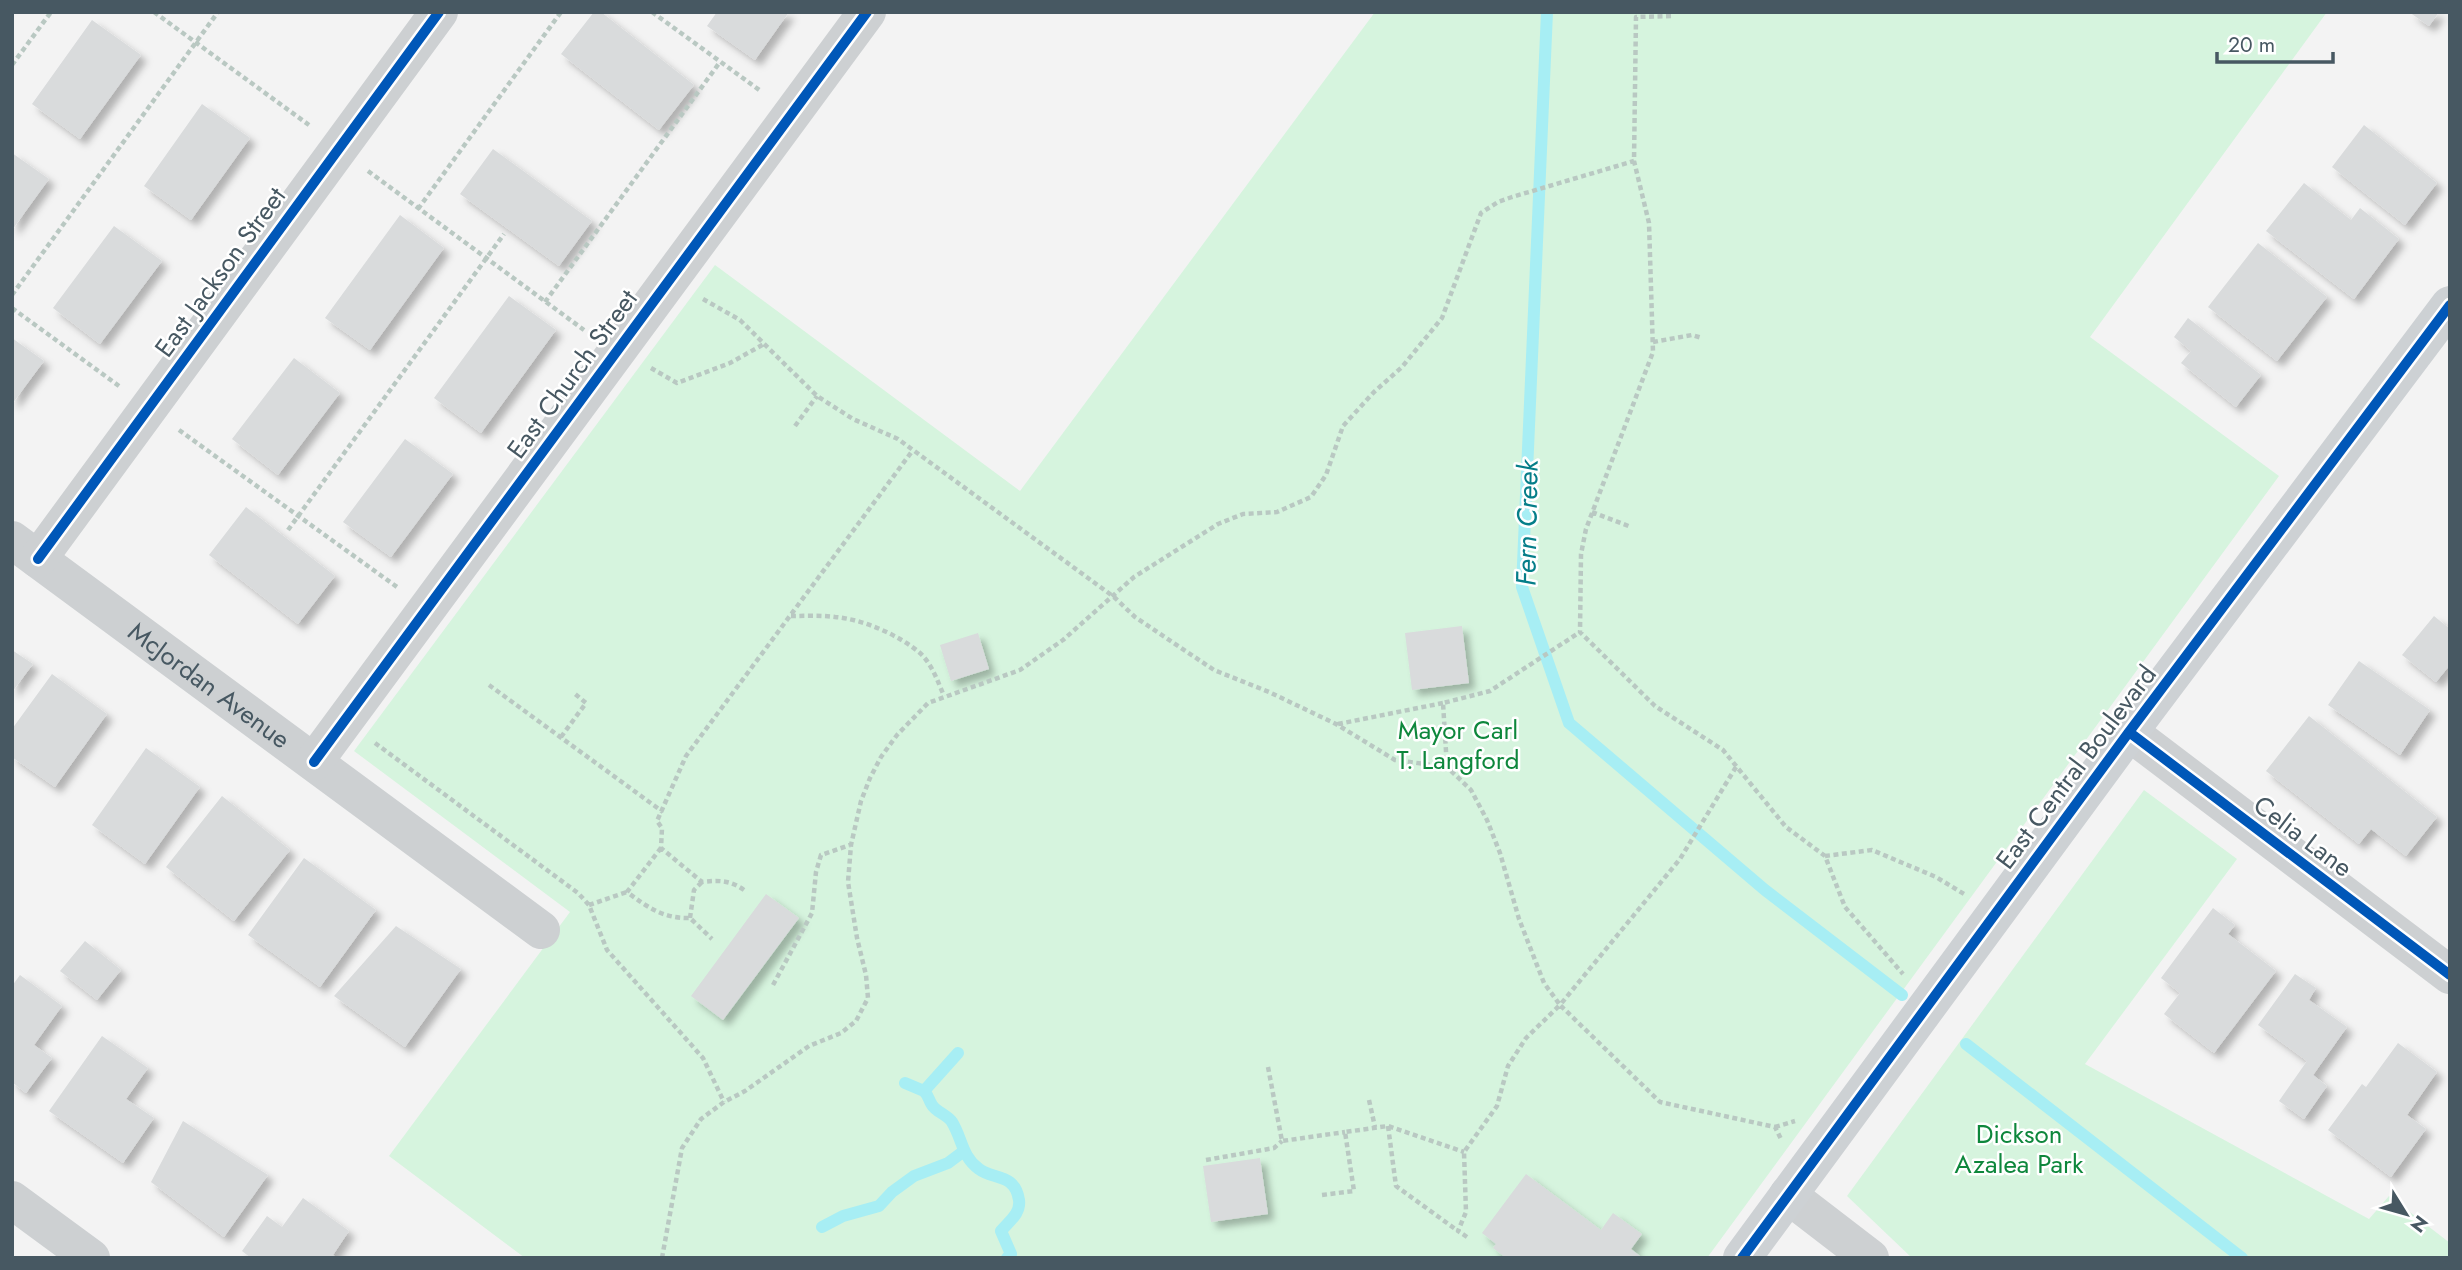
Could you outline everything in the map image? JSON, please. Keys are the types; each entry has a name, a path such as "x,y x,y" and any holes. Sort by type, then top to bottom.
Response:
{"street":[{"name":"East Jackson Street","path":"25,549 149,408 325,138 439,12"},
{"name":"East Church Street","path":"314,762 427,608 632,360 867,12"},
{"name":"East Central Boulevard","path":"1742,1258 2129,732 2450,305"},
{"name":"McJordan Avenue","path":"25,549 541,930"},
{"name":"Celia Lane","path":"2129,732 2450,975"},
{"path":"1788,1195 1871,1258"},
{"path":"12,1200 91,1258"}],"path":[{"path":"12,65 51,12"},
{"path":"154,12 545,302 632,360 677,383 730,363 764,344"},
{"path":"12,295 218,12"},
{"path":"418,209 561,12"},
{"path":"652,12 763,93"},
{"path":"1671,16 1636,17 1634,161 1649,223 1653,352 1592,512 1581,554 1580,632 1655,706 1723,750 1786,827 1825,856 1844,907 1907,978"},
{"path":"545,302 720,62"},
{"path":"662,1258 682,1148 701,1119 808,1046 841,1032 856,1021 868,998 848,881 851,845 862,801 881,757 910,721 928,703 1020,670 1063,640 1134,577 1218,524 1244,514 1277,512 1311,497 1326,475 1343,426 1374,391 1415,354 1442,318 1481,213 1512,197 1634,161"},
{"path":"288,530 504,234"},
{"path":"700,297 740,320 817,396 853,419 898,439 1114,597 1135,617 1214,670 1269,692 1336,724 1395,761 1447,767 1471,790 1487,820 1500,853 1519,919 1544,983 1560,1005 1660,1102 1775,1127 1786,1147"},
{"path":"12,308 427,608"},
{"path":"1653,342 1692,335 1702,338"},
{"path":"795,426 817,396"},
{"path":"589,905 627,892 660,848 662,828 657,821 686,756 913,450"},
{"path":"1592,512 1631,527"},
{"path":"790,616 837,617 866,624 897,639 921,654 936,676 944,696"},
{"path":"1336,724 1490,691 1580,632"},
{"path":"489,685 663,812"},
{"path":"561,737 586,703 574,693"},
{"path":"1443,703 1447,767"},
{"path":"1458,1231 1466,1212 1464,1152 1497,1106 1508,1066 1526,1038 1560,1005 1680,859 1736,767"},
{"path":"773,985 812,913 816,872 821,855 851,845"},
{"path":"660,848 702,882"},
{"path":"1825,856 1872,850 1936,877 1968,896"},
{"path":"690,918 694,890 702,882 718,880 734,883 744,890"},
{"path":"627,892 651,910 675,919 690,918 712,939"},
{"path":"1268,1066 1282,1142"},
{"path":"1369,1100 1376,1128"},
{"path":"1206,1160 1274,1148 1282,1142 1388,1126 1464,1152"},
{"path":"1388,1126 1396,1186 1467,1237"},
{"path":"1322,1195 1354,1191 1345,1132"}],"green space":[{"name":"Mayor Carl T. Langford","path":"1375,12 2327,12 2090,337 2279,476 1707,1258 525,1258 389,1156 570,912 354,751 715,265 1020,491"},
{"name":"Dickson Azalea Park","path":"2144,790 2237,859 2085,1064 2369,1219 2389,1196 2450,1243 2450,1258 1912,1258 1847,1196"}],"building":[{"path":"594,12 601,12 694,85 659,130 561,54"},
{"path":"717,12 789,12 755,60 707,26"},
{"path":"2409,12 2439,12 2429,26"},
{"path":"92,20 141,55 80,139 32,104"},
{"path":"202,104 250,138 191,220 144,186"},
{"path":"2364,125 2437,183 2405,225 2332,167"},
{"path":"493,149 592,221 559,266 460,194"},
{"path":"12,153 49,179 12,230"},
{"path":"2304,183 2351,220 2360,208 2399,239 2354,299 2266,231"},
{"path":"400,215 444,248 370,350 325,318"},
{"path":"114,226 162,261 100,344 53,308"},
{"path":"2258,243 2327,297 2277,361 2208,307"},
{"path":"509,296 556,330 481,433 434,398"},
{"path":"2188,318 2261,375 2236,407 2181,363 2191,351 2174,337"},
{"path":"12,338 44,361 12,404"},
{"path":"294,358 340,393 278,475 232,439"},
{"path":"405,439 453,474 391,557 343,522"},
{"path":"246,507 335,576 298,624 209,555"},
{"path":"2434,616 2450,629 2450,665 2436,682 2402,655"},
{"path":"1462,626 1469,683 1412,690 1405,633"},
{"path":"978,633 989,669 951,681 940,645"},
{"path":"12,650 33,664 12,692"},
{"path":"2359,661 2430,710 2400,755 2328,705"},
{"path":"52,674 107,714 55,787 12,757 12,729"},
{"path":"2309,716 2437,817 2406,856 2371,829 2359,844 2266,771"},
{"path":"146,748 200,787 145,864 92,825"},
{"path":"222,796 290,850 234,921 166,867"},
{"path":"304,858 376,910 320,987 248,935"},
{"path":"766,894 799,918 723,1020 691,996"},
{"path":"2213,908 2235,925 2228,934 2276,971 2214,1053 2164,1014 2180,993 2161,978"},
{"path":"396,926 461,969 405,1047 334,996"},
{"path":"85,941 121,970 97,1000 60,971"},
{"path":"2295,974 2316,988 2309,1000 2347,1027 2313,1075 2327,1086 2304,1119 2279,1101 2307,1061 2258,1025"},
{"path":"20,975 62,1006 34,1045 52,1058 26,1093 12,1082 12,986"},
{"path":"102,1036 148,1068 126,1099 154,1118 123,1163 49,1111"},
{"path":"2398,1043 2437,1072 2407,1115 2426,1129 2391,1177 2328,1130 2362,1084 2366,1087"},
{"path":"183,1121 268,1175 224,1237 151,1182"},
{"path":"1260,1158 1268,1214 1211,1222 1203,1166"},
{"path":"1526,1174 1601,1230 1613,1213 1642,1234 1631,1249 1640,1256 1506,1258 1493,1248 1496,1244 1482,1233"},
{"path":"303,1198 349,1231 333,1255 337,1258 251,1258 242,1251 267,1216 282,1227"}],"waterway":[{"name":"Fern Creek","path":"1547,12 1522,587 1569,723 1765,890 1902,995"},
{"name":"Fern Creek","path":"1966,1044 2242,1258"},
{"path":"958,1053 924,1091 934,1107 952,1122 973,1164 1008,1181 1017,1191 1018,1209 1001,1231 1011,1254 1007,1258"},
{"path":"905,1083 924,1091"},
{"path":"822,1227 843,1216 879,1206 892,1192 914,1176 948,1163 964,1151"}],"cycle path":[{"path":"38,559 439,12"},
{"path":"314,762 867,12"},
{"path":"1742,1258 2129,732 2450,305"},
{"path":"2129,732 2450,975"}]}
